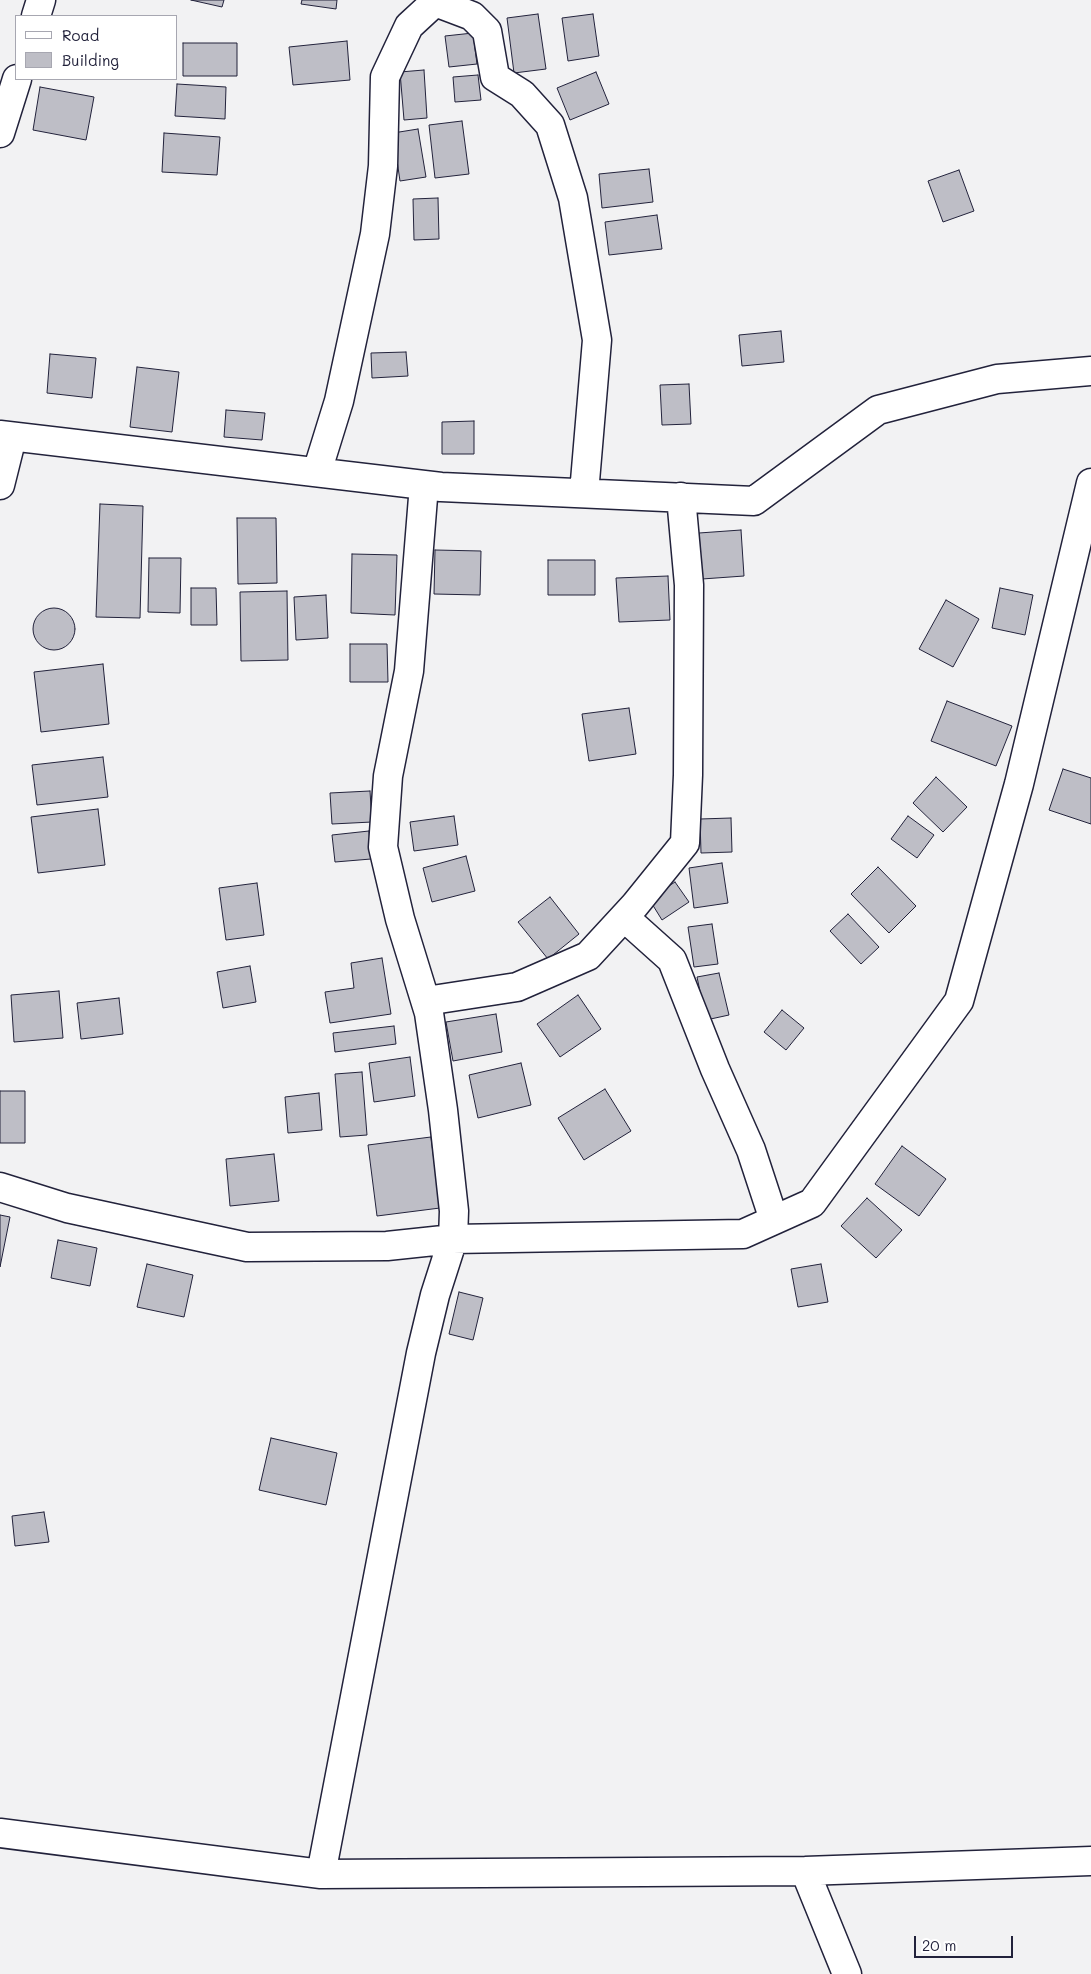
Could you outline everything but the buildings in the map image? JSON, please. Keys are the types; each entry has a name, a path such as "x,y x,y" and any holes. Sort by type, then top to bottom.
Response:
{"street":[{"path":"36,15 42,0"},
{"path":"317,472 339,400 375,234 383,166 384,77 409,26 435,2 472,16 487,31 495,77 522,94 550,126 570,189 597,340 584,494"},
{"path":"0,133 17,80"},
{"path":"0,485 6,436 424,485 754,501 878,410 996,379 1091,371"},
{"path":"0,1187 67,1208 246,1248 387,1246 453,1239 742,1234 812,1203 959,1001 1019,784 1091,483"},
{"path":"321,1874 421,1353 435,1294 453,1239 454,1211 443,1110 429,1013 400,919 383,847 388,776 409,671 424,485"},
{"path":"426,1001 517,987 588,956 624,917 685,843 688,775 689,585 681,498"},
{"path":"624,917 672,960 715,1068 751,1150 774,1220"},
{"path":"0,1833 321,1874 805,1871 1091,1861"},
{"path":"805,1871 847,1974"}]}
